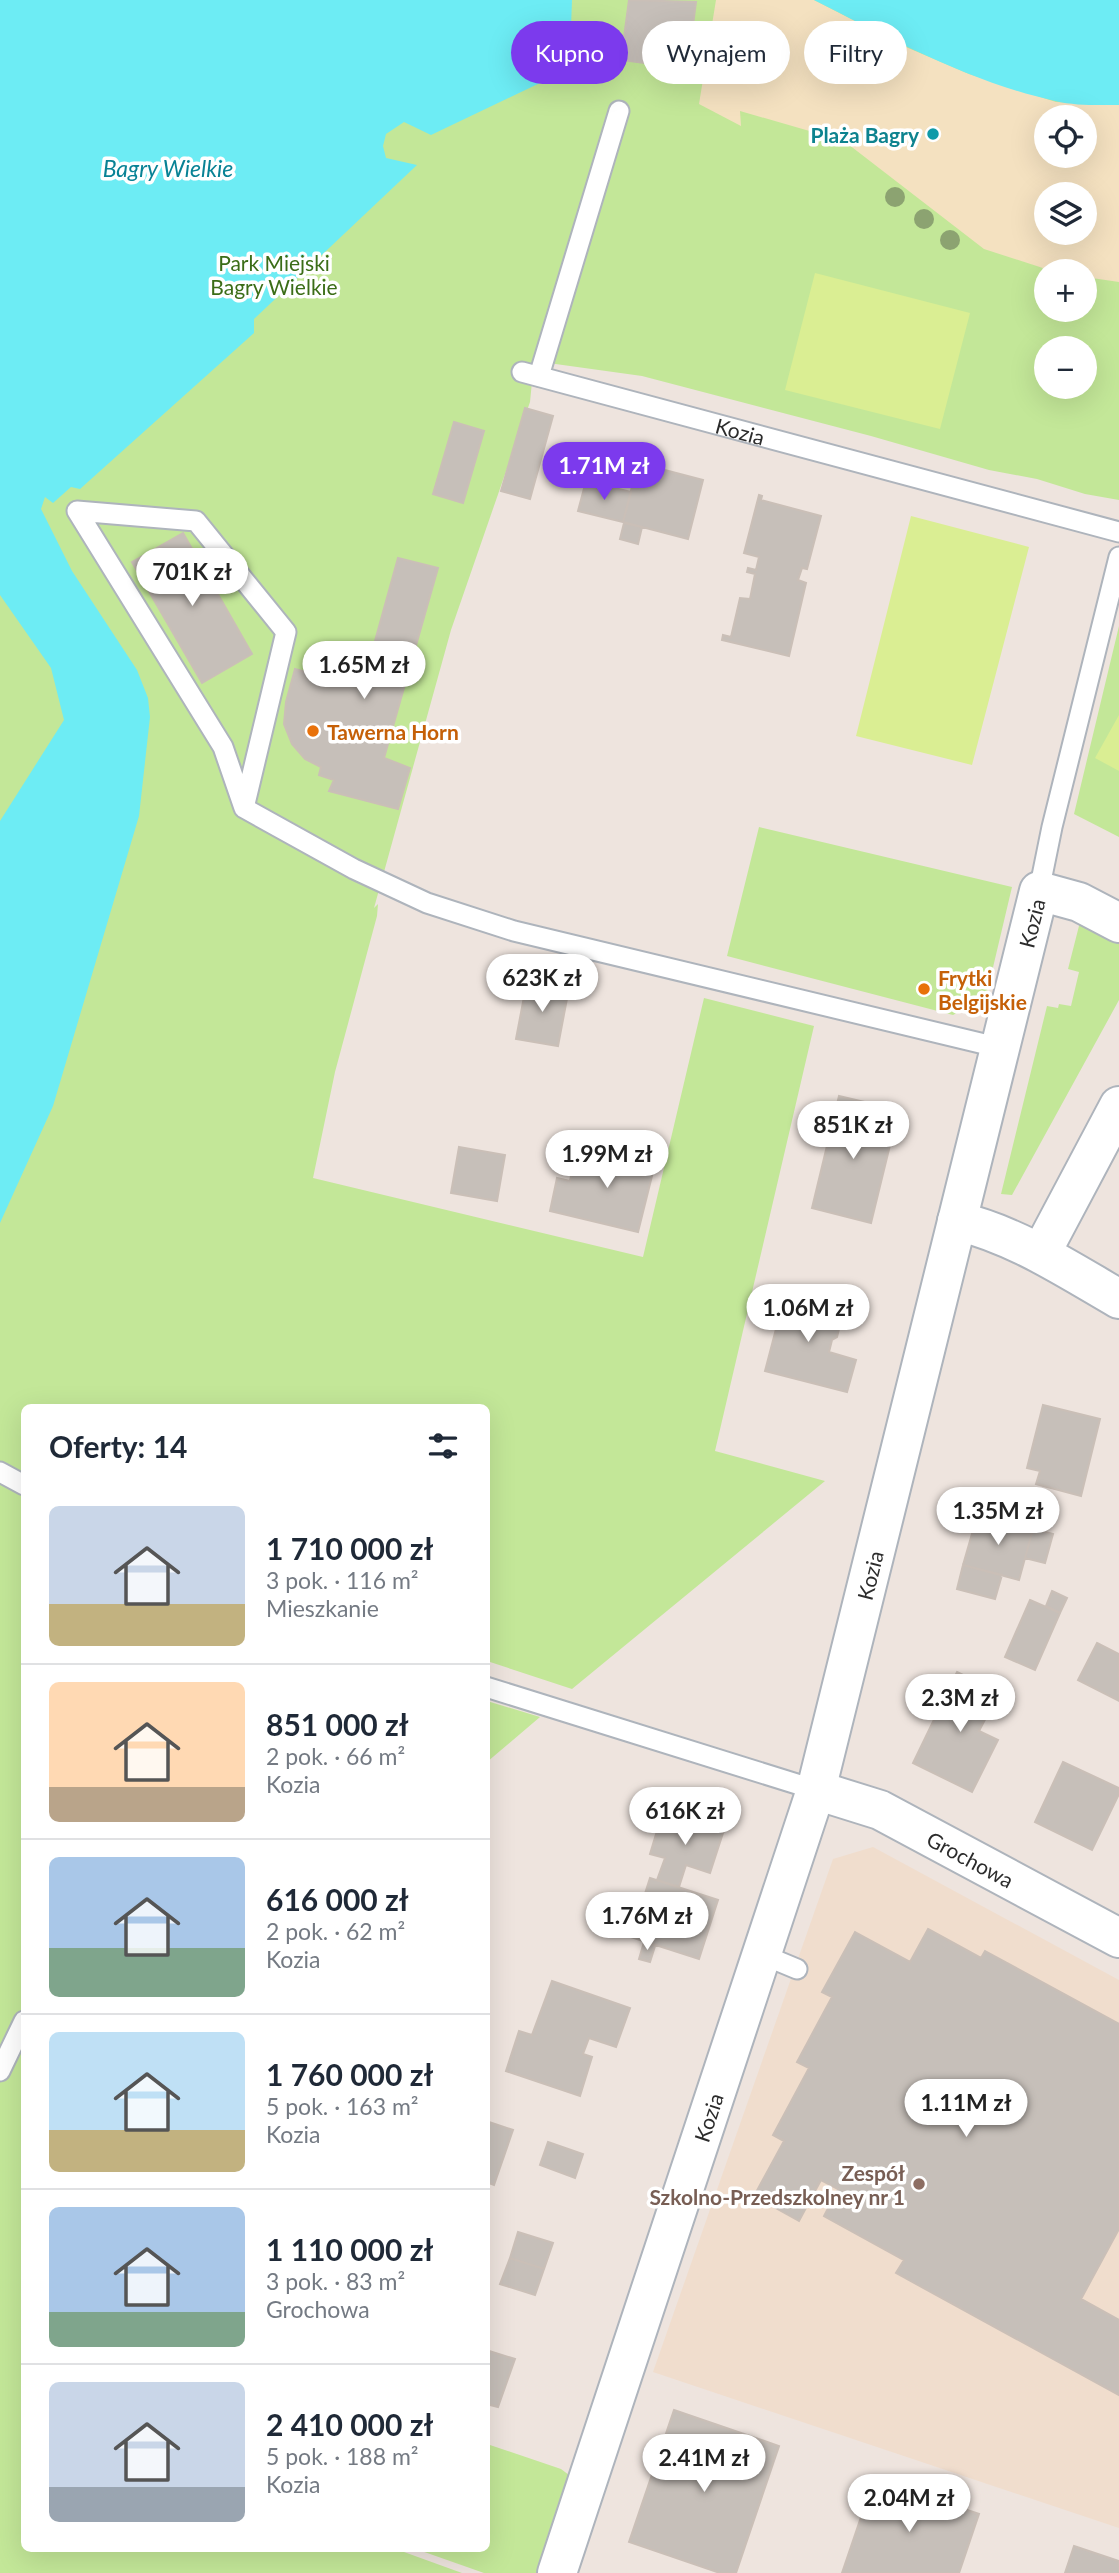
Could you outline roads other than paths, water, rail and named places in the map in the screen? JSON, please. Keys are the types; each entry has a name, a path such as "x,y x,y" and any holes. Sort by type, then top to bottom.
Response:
{"street":[{"path":"1040,891 1079,902 1119,923"},
{"name":"Kozia","path":"560,2572 816,1790 1040,891"},
{"path":"1041,1253 1119,1106"},
{"path":"957,1221 982,1227 1041,1253 1119,1299"},
{"name":"Grochowa","path":"816,1790 880,1810 1119,1938"}],"lane":[{"name":"Kozia","path":"619,111 531,374 1119,532"},
{"path":"244,808 286,632 196,521 77,510 223,747 244,808 354,869 439,907 514,930 1001,1048"},
{"name":"Kozia","path":"1040,891 1055,814 1119,557"},
{"path":"0,1472 21,1483"},
{"path":"490,1688 816,1790"},
{"path":"761,1954 797,1969"},
{"path":"0,2071 21,2027"}],"water":[{"name":"Bagry Wielkie","path":"0,0 572,0 571,21 511,21 511,84 538,84 431,135 404,122 386,134 383,146 386,158 417,165 254,319 254,333 80,489 71,487 53,503 45,497 41,509 72,571 137,670 148,698 150,717 139,816 53,1106 0,1223 0,821 64,720 51,668 0,595"},
{"path":"814,0 1119,0 1119,105 1063,103 1023,93 962,71 907,46 907,21 855,21"}],"place":[{"name":"Plaża Bagry","path":"933,134"},
{"name":"Tawerna Horn","path":"313,731"},
{"name":"Frytki Belgijskie","path":"924,989"},
{"name":"Zespół Szkolno-Przedszkolney nr 1","path":"919,2184"}],"park label":[{"name":"Park Miejski Bagry Wielkie","path":"274,274"}]}
